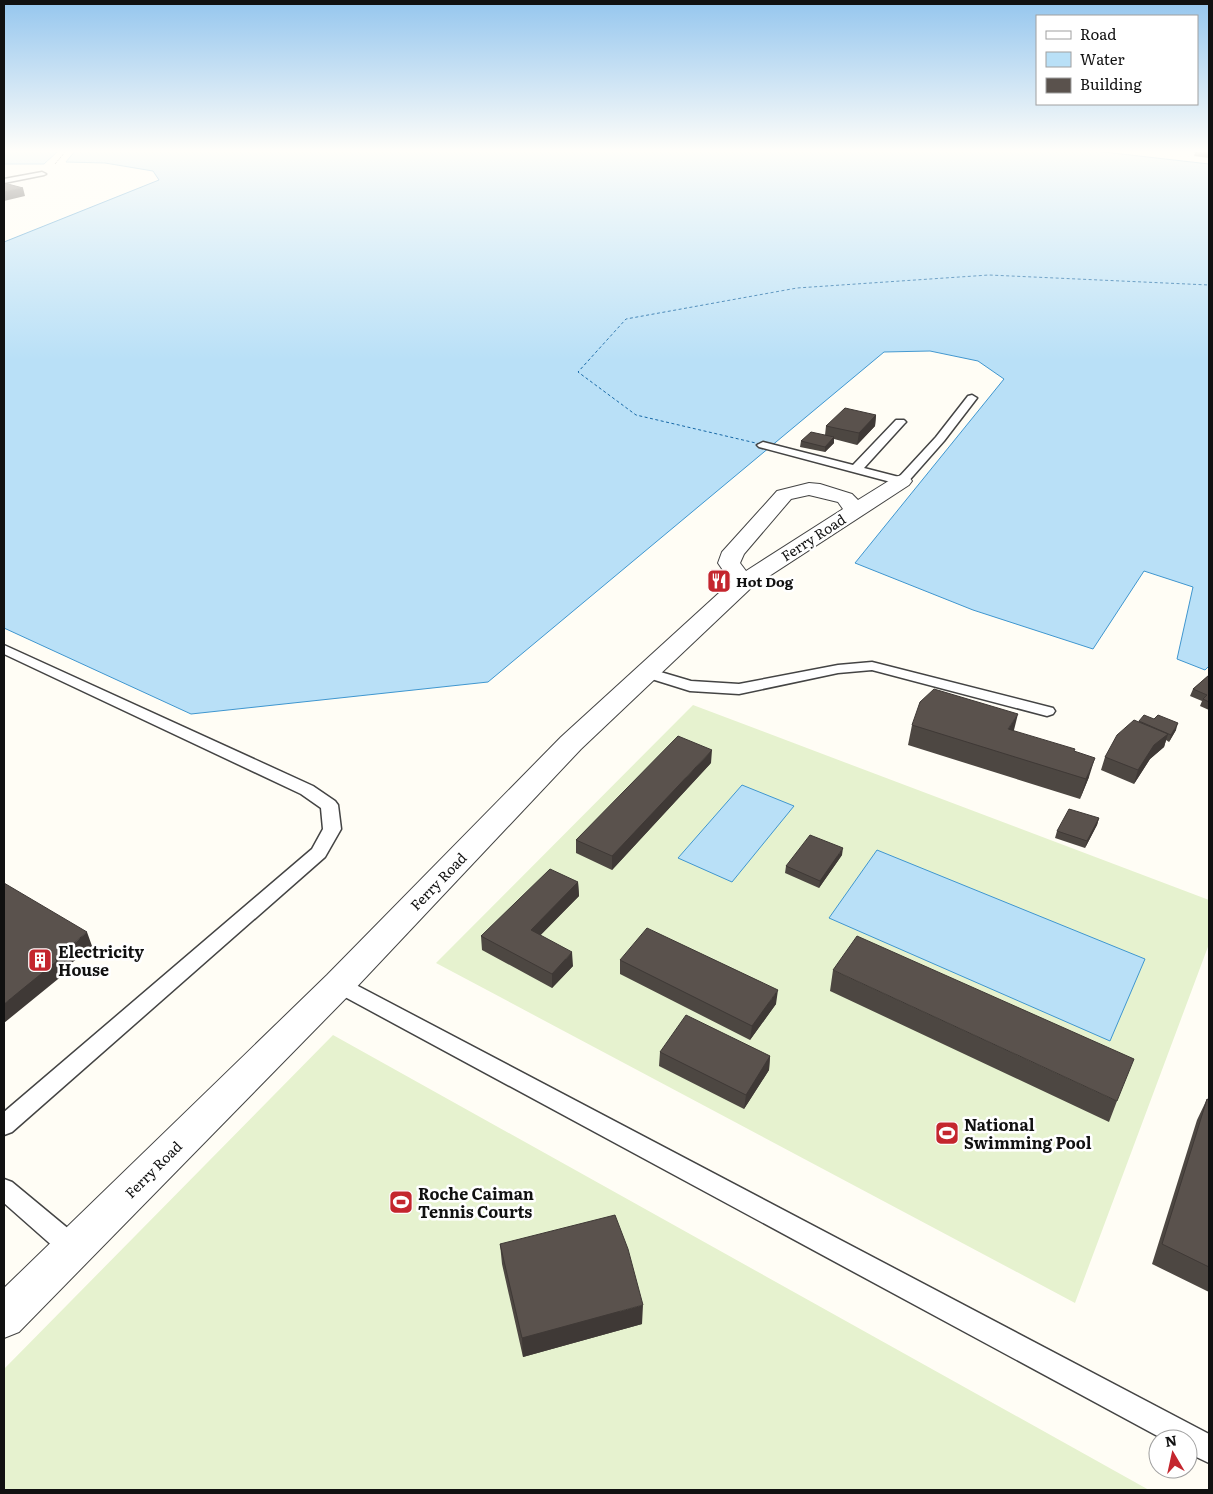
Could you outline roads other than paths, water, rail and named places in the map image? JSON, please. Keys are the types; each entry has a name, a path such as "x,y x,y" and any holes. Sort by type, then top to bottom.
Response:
{"street":[{"name":"Ferry Road","path":"4,1317 339,984 571,743 647,672 743,583 902,480"},
{"path":"743,583 729,563 733,552 784,496 809,489 820,490 845,498 855,510"}],"lane":[{"path":"763,445 902,480 940,439 972,398"},
{"path":"856,468 900,422"},
{"path":"4,649 307,790 329,805 332,829 319,854 4,1125"},
{"path":"647,672 690,686 739,689 838,669 872,666 1047,711"},
{"path":"339,984 1209,1448"},
{"path":"4,1189 73,1248"}],"water":[{"path":"57,221 1209,221 1209,666 1205,670 1177,659 1193,587 1144,571 1093,649 973,610 855,563 1004,379 978,361 930,351 884,352 488,682 191,714 4,628 4,242"},
{"path":"742,785 794,806 732,882 678,858"},
{"path":"877,850 1145,959 1110,1041 829,918"}],"place":[{"name":"Hot Dog","path":"719,581"},
{"name":"Electricity House","path":"40,960"},
{"name":"National Swimming Pool","path":"947,1133"},
{"name":"Roche Caiman Tennis Courts","path":"401,1202"}]}
